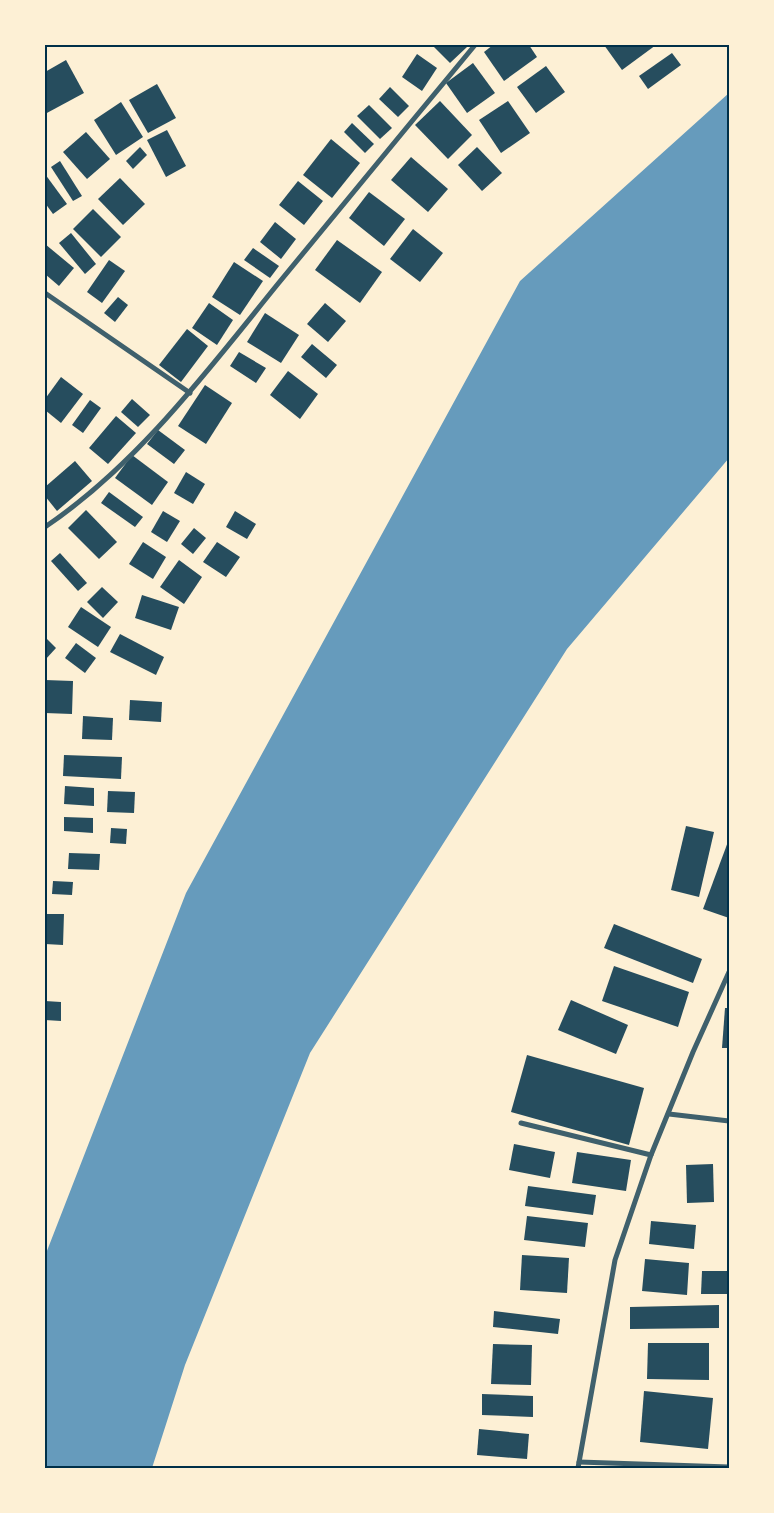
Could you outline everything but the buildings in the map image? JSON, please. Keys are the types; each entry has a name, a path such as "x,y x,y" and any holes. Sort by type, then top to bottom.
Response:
{"street":[{"path":"45,527 101,484 190,393 342,205 475,45"},
{"path":"45,293 190,393"},
{"path":"729,972 651,1156 615,1260 579,1465 729,1467"},
{"path":"721,988 729,990"},
{"path":"669,1114 729,1121"},
{"path":"521,1123 651,1156"}],"water":[{"path":"729,93 729,458 567,649 310,1053 185,1365 152,1468 45,1468 45,1256 186,893 520,281"}]}
